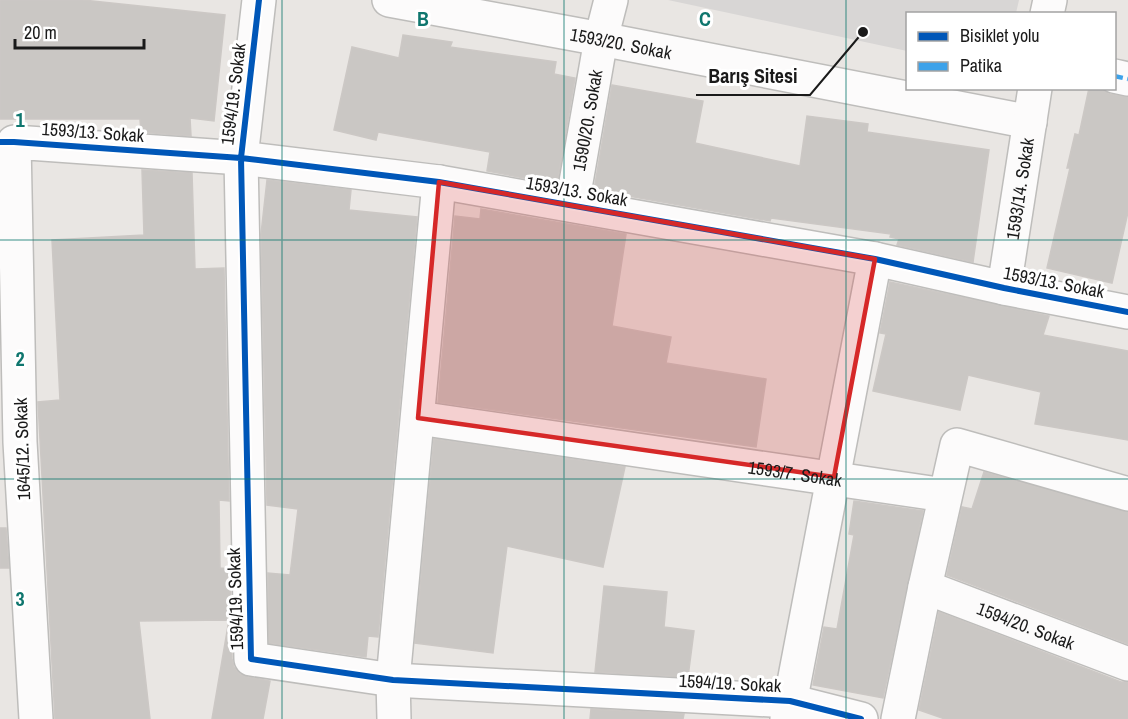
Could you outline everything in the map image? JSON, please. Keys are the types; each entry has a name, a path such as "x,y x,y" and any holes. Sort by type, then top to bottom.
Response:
{"street":[{"name":"1594/19. Sokak","path":"259,0 241,158 251,659 393,680 789,710 861,719"},
{"name":"1593/20. Sokak","path":"389,0 1030,122"},
{"name":"1590/20. Sokak","path":"572,205 601,39 611,0"},
{"name":"1593/14. Sokak","path":"1004,288 1035,90"},
{"name":"1593/13. Sokak","path":"7,142 241,158 439,182 875,259 1004,288 1128,312"},
{"name":"1645/12. Sokak","path":"7,142 20,442 36,719"},
{"path":"394,719 393,680 439,182"},
{"path":"789,710 875,259"},
{"name":"1593/7. Sokak","path":"418,418 945,495"},
{"path":"898,719 957,445 1128,494"},
{"name":"1594/20. Sokak","path":"925,587 1128,664"}],"highlighted area":[{"path":"439,182 875,259 834,477 418,418"}],"shaded area":[{"path":"668,0 1019,0 1016,12 906,12 906,51"}],"building":[{"path":"0,0 83,0 225,15 214,121 190,118 191,136 141,132 140,119 0,119"},
{"path":"403,35 452,42 450,47 556,62 554,74 575,78 557,184 487,171 490,152 378,132 376,140 334,130 352,47 399,58"},
{"path":"612,85 703,101 695,143 800,166 807,116 868,124 867,132 989,150 973,262 897,245 899,239 890,237 891,234 771,218 770,221 594,190"},
{"path":"1089,90 1103,90 1110,94 1128,97 1128,212 1112,283 1047,268 1070,168 1067,168 1075,134 1079,135"},
{"path":"142,170 192,173 195,269 224,268 229,501 219,500 220,568 230,569 234,667 240,674 270,681 263,719 212,719 229,620 139,621 150,719 55,719 38,402 60,400 52,240 144,235"},
{"path":"267,180 351,190 349,210 417,217 378,637 368,636 366,657 269,643 268,573 290,575 298,509 267,505 261,234"},
{"path":"481,209 626,234 612,326 671,337 666,363 766,379 756,447 438,402 455,216 480,219"},
{"path":"890,282 1049,316 1043,335 1128,351 1128,440 1035,424 1041,392 968,375 960,410 873,391 886,334 880,333"},
{"path":"434,439 625,467 603,567 507,546 493,653 415,643"},
{"path":"984,472 1128,512 1128,644 947,575 962,507 972,509"},
{"path":"854,501 923,511 883,698 813,685 824,627 837,629 854,535 849,534"},
{"path":"0,528 6,528 9,568 0,568"},
{"path":"604,586 667,592 664,627 694,631 688,677 595,672"},
{"path":"939,612 1121,682 1128,682 1128,719 945,719 919,710"},
{"path":"591,709 684,714 683,719 590,719"}],"marked path":[{"path":"1116,76 1128,79"}],"cycle path":[{"path":"259,0 241,158 251,659 393,680 790,701 861,719"},
{"path":"0,142 241,158 439,182 875,259 1004,288 1128,312"}],"place":[{"name":"Barış Sitesi","path":"863,32"}]}
